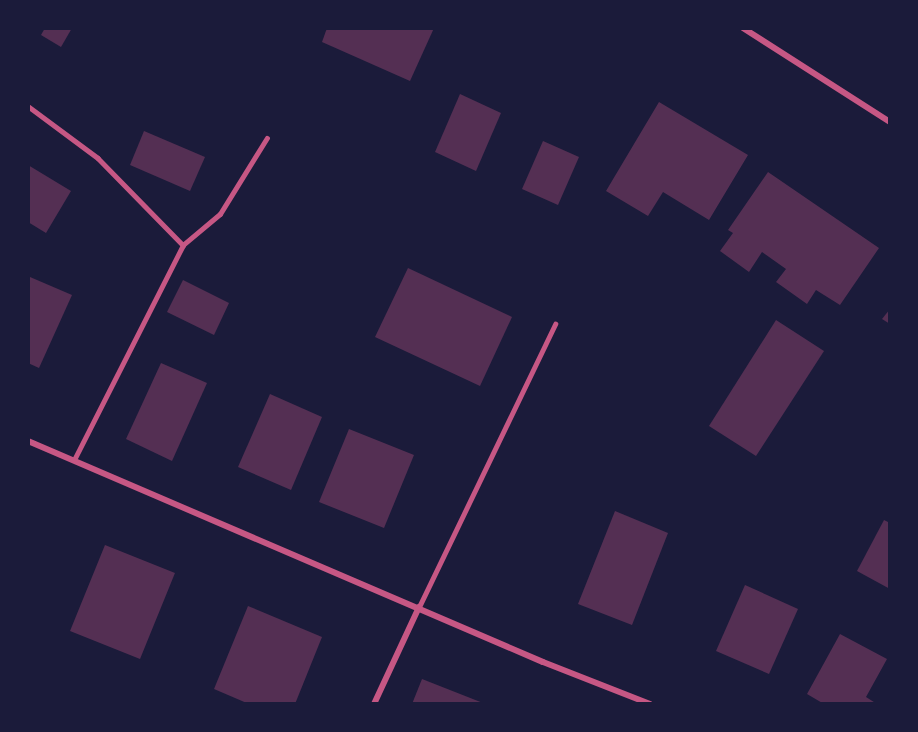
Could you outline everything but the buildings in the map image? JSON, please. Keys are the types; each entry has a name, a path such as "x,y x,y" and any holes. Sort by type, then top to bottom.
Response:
{"street":[{"path":"743,28 890,122"},
{"path":"28,441 543,662 650,704"},
{"path":"374,704 419,607"}],"lane":[{"path":"28,106 98,158 183,245"},
{"path":"74,460 183,245 220,214 267,138"},
{"path":"419,607 555,324"}]}
